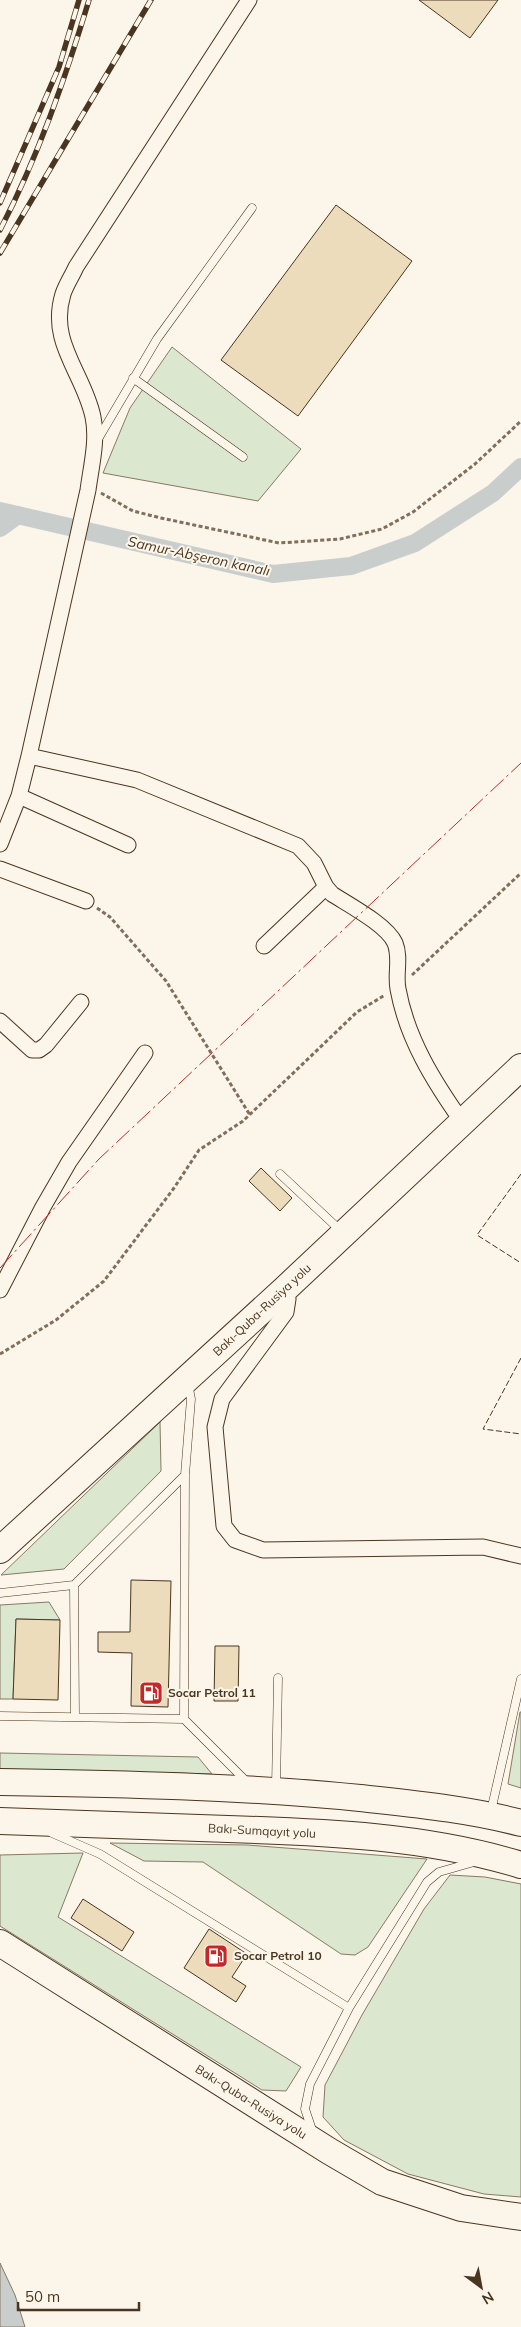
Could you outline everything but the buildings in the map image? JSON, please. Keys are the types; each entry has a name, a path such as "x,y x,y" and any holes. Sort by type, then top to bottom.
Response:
{"highway":[{"name":"Bakı-Quba-Rusiya yolu","path":"0,1550 285,1289 521,1067"},
{"path":"0,1782 153,1784 266,1791 438,1806 521,1823"},
{"name":"Bakı-Sumqayıt yolu","path":"12,1822 274,1830 358,1836 433,1845 513,1862"},
{"name":"Bakı-Quba-Rusiya yolu","path":"0,1943 329,2151 382,2182 461,2208 521,2217"}],"street":[{"path":"0,844 18,796 29,756 88,490 94,445 94,418 59,331 59,315 63,294 76,267 249,0"},
{"path":"29,756 137,780 298,846 314,862 326,887 382,928 395,943 398,962 398,988 416,1046 424,1062 463,1123"},
{"path":"18,796 128,845"},
{"path":"0,869 86,901"},
{"path":"264,946 326,887"},
{"path":"0,1021 32,1050 39,1050 46,1045 81,1002"},
{"path":"0,1290 43,1206 69,1162 146,1053"},
{"path":"285,1289 288,1299 286,1312 222,1399 215,1427 224,1526 235,1540 263,1550 483,1547 521,1556"}],"lane":[{"path":"94,445 157,339 252,208"},
{"path":"133,378 243,457"},
{"path":"280,1174 344,1234"},
{"path":"184,1719 185,1475 191,1399 187,1379"},
{"path":"0,1593 74,1585 185,1475"},
{"path":"74,1585 75,1717"},
{"path":"266,1791 278,1678"},
{"path":"490,1816 521,1679"},
{"path":"0,1716 184,1719 266,1791"},
{"path":"12,1822 100,1854 349,2008"},
{"path":"329,2151 309,2126 305,2109 310,2084 349,2008 427,1882 440,1872 469,1863 513,1862"}],"path":[{"path":"88,490 107,495 133,511 278,543 340,539 382,529 413,512 475,464 521,421"},
{"path":"0,1354 56,1320 104,1281 174,1188 199,1150 250,1115 356,1012 398,988 521,873"},
{"path":"86,901 110,917 166,981 250,1115"}],"green space":[{"path":"172,347 301,449 258,501 103,473 130,408"},
{"path":"160,1422 161,1471 64,1569 1,1575"},
{"path":"49,1602 60,1620 16,1619 13,1699 0,1699 0,1605"},
{"path":"521,1712 521,1788 508,1784"},
{"path":"0,1753 198,1757 212,1774 0,1769"},
{"path":"110,1843 247,1845 427,1859 368,1947 355,1955 341,1954 203,1862 144,1861"},
{"path":"83,1853 58,1917 301,2067 286,2091 262,2090 0,1926 0,1855"},
{"path":"450,1875 485,1877 521,1884 521,2197 484,2194 408,2174 344,2140 323,2117 325,2085 362,2015 424,1909"}],"shaded area":[{"path":"0,2263 15,2295 25,2327 0,2327"}],"waterway":[{"name":"Samur-Abşeron kanalı","path":"0,511 273,574 351,566 415,543 493,493 521,467"},
{"path":"0,528 18,515"}],"railway":[{"path":"0,203 59,67 79,0"},
{"path":"0,230 39,146 89,0"},
{"path":"0,253 151,0"}],"fence":[{"path":"521,1174 477,1235 521,1263"},
{"path":"521,1358 483,1429 521,1434"}],"power":[{"path":"0,1268 99,1159 521,763"}],"place":[{"name":"Socar Petrol 11","path":"151,1693"},
{"name":"Socar Petrol 10","path":"216,1956"}]}
